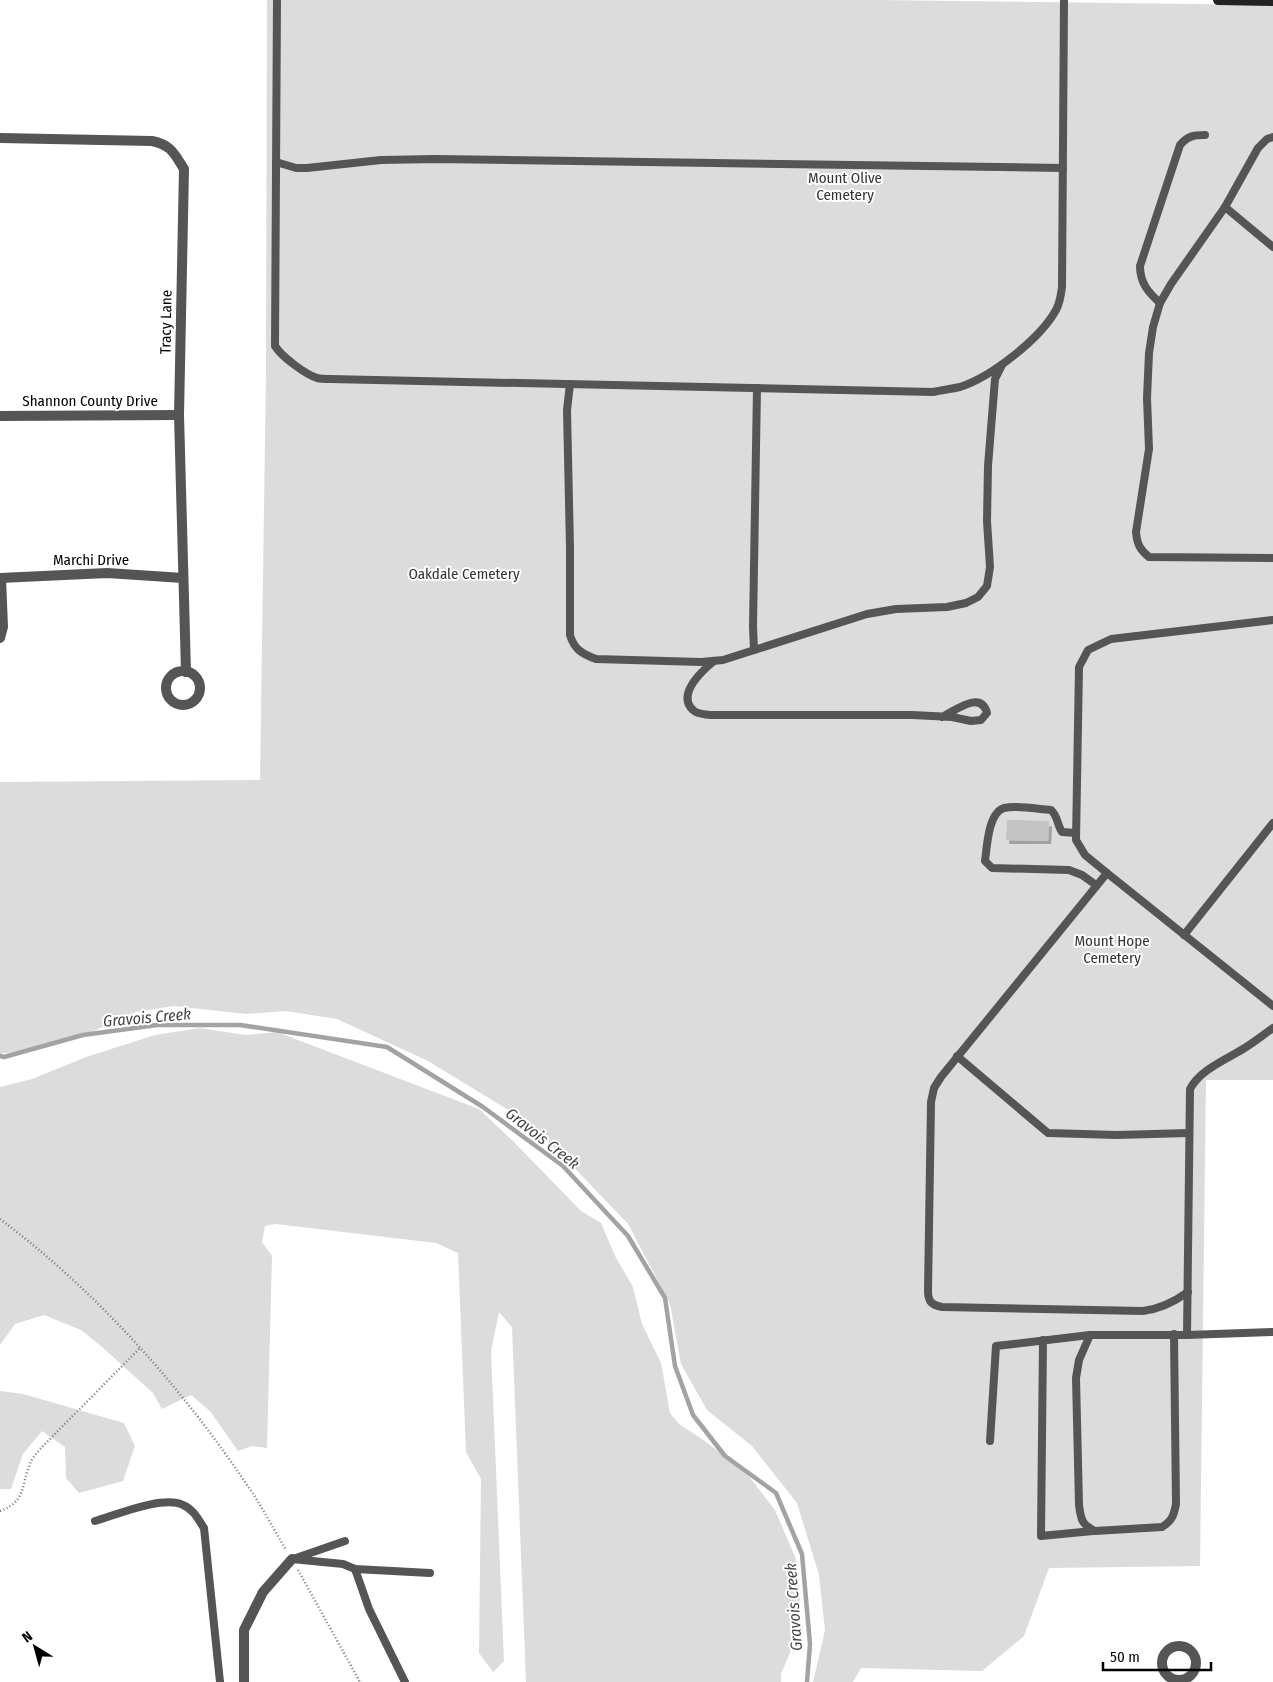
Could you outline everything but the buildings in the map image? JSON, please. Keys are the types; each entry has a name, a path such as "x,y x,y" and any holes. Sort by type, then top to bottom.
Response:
{"street":[{"path":"1218,0 1273,1"},
{"name":"Tracy Lane","path":"0,138 152,141 163,143 172,149 184,169 179,415 186,672"},
{"name":"Shannon County Drive","path":"0,416 179,415"},
{"name":"Marchi Drive","path":"0,578 107,574 183,578"},
{"path":"0,578 3,627 0,638"},
{"path":"244,1682 244,1630 263,1592 291,1559"}],"lane":[{"path":"277,0 275,346 280,354 318,378 933,392 960,386 978,379 1003,363 1034,337 1049,321 1057,308 1062,287 1064,0"},
{"path":"1160,303 1149,293 1143,284 1140,276 1140,266 1180,145 1188,137 1205,135"},
{"path":"1273,137 1267,139 1258,148 1225,206 1160,303 1153,327 1149,353 1149,450 1136,532 1137,543 1141,551 1149,557 1273,558"},
{"path":"276,162 296,168 326,167 381,160 436,159 1063,168"},
{"path":"1225,206 1273,247"},
{"path":"570,384 567,410 570,635 572,644 582,654 596,659 701,662 723,660 867,614 896,609 947,607 966,603 978,597 987,586 990,567 987,521 988,466 995,379 1003,363"},
{"path":"754,650 757,388"},
{"path":"1273,620 1111,639 1088,650 1079,667 1076,833 1076,840 1085,855 1273,1006"},
{"path":"714,661 701,671 688,691 688,700 692,710 698,713 724,715 912,715 971,721 981,720 987,713 982,703 976,701 942,717"},
{"path":"1076,833 1062,832 1058,826 1056,814 1051,810 1003,808 995,815 990,828 985,861 992,868 1069,870 1096,885"},
{"path":"1184,935 1273,824"},
{"path":"1106,873 957,1056 934,1088 931,1102 928,1299 933,1305 942,1307 1143,1311 1154,1310 1176,1301 1188,1292"},
{"path":"1188,1335 1190,1089 1194,1081 1207,1070 1245,1048 1273,1028"},
{"path":"957,1056 1048,1133 1117,1135 1189,1133"},
{"path":"990,1441 996,1346 1090,1334 1188,1335 1273,1332"},
{"path":"1090,1334 1079,1360 1076,1378 1078,1475 1081,1518 1087,1527 1095,1531"},
{"path":"1043,1340 1041,1536 1162,1527 1170,1523 1176,1504 1174,1334"},
{"path":"94,1521 155,1503 170,1501 184,1505 196,1515 204,1528 220,1682"},
{"path":"291,1559 345,1541"},
{"path":"291,1559 344,1564 355,1570 430,1573"},
{"path":"355,1570 369,1609 405,1682"}],"path":[{"path":"0,1219 77,1284 140,1348 203,1423 247,1484 360,1682"},
{"path":"0,1511 9,1508 19,1500 30,1463 44,1445 140,1348"}],"green space":[{"path":"267,0 877,0 1273,5 1273,1080 1206,1080 1200,1566 1049,1568 1024,1636 982,1671 861,1668 853,1682 813,1682 825,1630 819,1575 797,1503 752,1446 707,1410 681,1364 670,1304 628,1224 565,1158 520,1117 428,1061 337,1019 286,1011 246,1014 174,1006 136,1012 83,1036 42,1048 0,1054 0,782 260,780 266,373"},
{"path":"200,1028 245,1035 277,1032 479,1109 581,1211 601,1223 616,1258 633,1287 642,1324 661,1363 670,1413 679,1424 744,1470 775,1510 796,1559 800,1597 796,1638 781,1674 781,1682 526,1682 512,1327 499,1312 491,1351 504,1661 493,1672 479,1653 481,1479 466,1452 458,1253 436,1243 276,1224 265,1226 262,1242 272,1256 267,1448 252,1446 238,1451 210,1411 191,1395 162,1409 153,1393 81,1330 44,1315 15,1324 0,1345 0,1087 32,1079 86,1057 155,1035"},
{"path":"0,1391 23,1394 124,1423 135,1446 123,1481 79,1493 66,1478 65,1447 42,1431 23,1454 11,1489 0,1489"}],"waterway":[{"name":"Gravois Creek","path":"0,1056 4,1057 83,1035 157,1025 240,1025 387,1047 483,1107 563,1166 628,1236 665,1298 675,1366 693,1415 725,1456 776,1493 802,1554 810,1644 807,1682"}],"park label":[{"name":"Mount Olive Cemetery","path":"845,186"},
{"name":"Oakdale Cemetery","path":"464,574"},
{"name":"Mount Hope Cemetery","path":"1112,950"}]}
